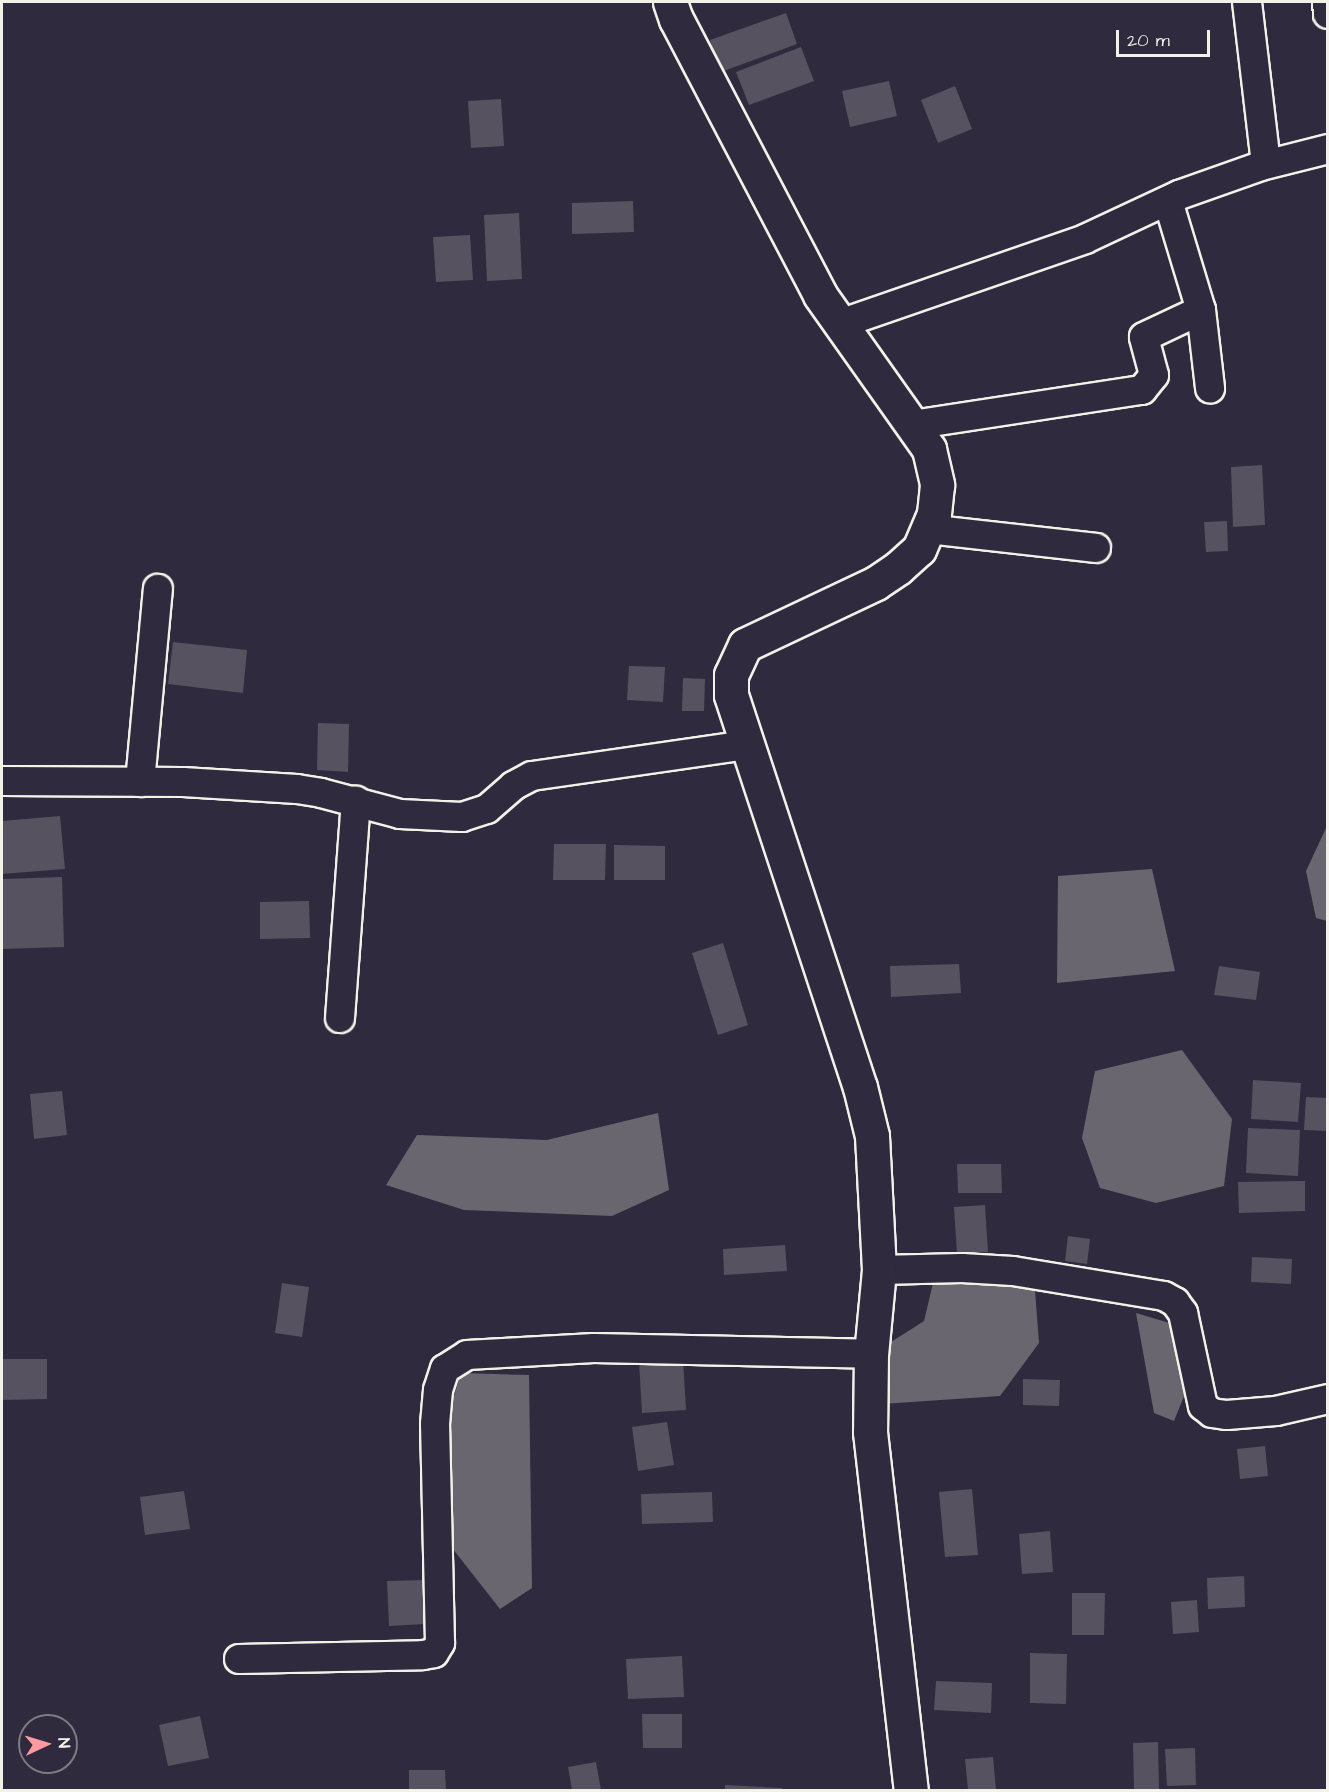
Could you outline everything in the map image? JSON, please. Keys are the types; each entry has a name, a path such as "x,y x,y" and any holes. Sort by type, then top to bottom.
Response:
{"street":[{"path":"670,2 676,19 815,284 840,324 929,449 937,485 934,514 919,549 898,568 876,583 746,645 731,675 731,695 746,745 861,1087 872,1136 879,1270 871,1354 870,1432 911,1791"},
{"path":"1247,2 1266,164"},
{"path":"1327,2 1328,14"},
{"path":"840,324 1085,238 1168,201 1266,164 1328,149"},
{"path":"1168,201 1201,310 1210,388"},
{"path":"912,425 1142,390 1154,375 1144,337 1201,310"},
{"path":"927,529 1096,548"},
{"path":"140,782 158,590"},
{"path":"2,781 140,782 297,789 356,801 400,814 462,817 488,809 513,786 532,776 746,745"},
{"path":"340,1018 356,801"},
{"path":"879,1270 962,1268 1012,1271 1164,1296 1175,1302 1182,1313 1203,1406 1212,1413 1227,1416 1275,1411 1328,1400"},
{"path":"239,1659 434,1653 440,1643 435,1424 438,1390 445,1369 467,1355 594,1347 871,1354"}],"shaded area":[{"path":"1327,826 1328,921 1316,918 1306,871"},
{"path":"1152,869 1175,971 1057,983 1058,876"},
{"path":"1182,1050 1232,1119 1224,1186 1156,1203 1100,1188 1082,1138 1095,1071"},
{"path":"658,1113 669,1190 612,1216 464,1210 386,1185 417,1135 547,1140"},
{"path":"1034,1277 1039,1343 1000,1396 882,1404 891,1342 924,1321 934,1279"},
{"path":"1136,1313 1183,1327 1197,1364 1174,1421 1154,1413"},
{"path":"461,1373 529,1375 532,1588 500,1609 445,1539 444,1429"}],"building":[{"path":"786,13 797,44 721,72 710,40"},
{"path":"801,47 814,81 749,105 736,72"},
{"path":"889,81 897,116 850,127 842,91"},
{"path":"955,86 972,129 938,143 921,100"},
{"path":"501,99 504,146 471,148 468,101"},
{"path":"633,201 634,232 572,234 572,203"},
{"path":"519,213 522,279 487,281 484,215"},
{"path":"470,235 473,280 436,282 433,237"},
{"path":"1262,465 1265,525 1233,527 1231,467"},
{"path":"1227,521 1228,551 1206,552 1204,522"},
{"path":"173,642 247,650 243,693 168,684"},
{"path":"629,666 665,667 663,702 627,700"},
{"path":"683,678 705,679 704,711 682,711"},
{"path":"318,723 349,724 348,772 317,770"},
{"path":"60,816 65,869 2,874 2,821"},
{"path":"554,844 606,844 605,880 553,880"},
{"path":"614,845 665,846 665,880 614,880"},
{"path":"62,877 64,947 2,949 2,879"},
{"path":"309,901 310,938 260,939 260,902"},
{"path":"723,943 748,1025 718,1035 692,953"},
{"path":"959,964 961,993 891,997 890,966"},
{"path":"1219,966 1260,972 1256,1000 1214,995"},
{"path":"1253,1080 1301,1083 1298,1122 1251,1119"},
{"path":"62,1091 67,1135 34,1139 30,1094"},
{"path":"1306,1097 1328,1098 1328,1131 1304,1130"},
{"path":"1248,1128 1300,1130 1298,1176 1246,1173"},
{"path":"957,1164 1001,1164 1002,1193 958,1193"},
{"path":"1305,1181 1305,1211 1239,1213 1238,1182"},
{"path":"985,1205 988,1252 957,1254 954,1207"},
{"path":"1068,1236 1090,1239 1087,1264 1065,1261"},
{"path":"785,1245 787,1271 724,1275 723,1249"},
{"path":"1252,1257 1292,1259 1291,1284 1251,1282"},
{"path":"282,1283 309,1287 302,1337 275,1333"},
{"path":"2,1359 47,1359 47,1399 2,1400"},
{"path":"683,1359 686,1410 642,1413 639,1362"},
{"path":"1023,1379 1060,1380 1059,1406 1023,1405"},
{"path":"667,1422 674,1465 638,1471 632,1427"},
{"path":"1265,1446 1268,1476 1240,1479 1237,1449"},
{"path":"972,1489 978,1555 945,1557 939,1492"},
{"path":"184,1491 190,1529 145,1535 140,1497"},
{"path":"712,1492 713,1522 642,1524 641,1494"},
{"path":"1050,1531 1053,1572 1022,1574 1019,1534"},
{"path":"1244,1576 1245,1607 1208,1609 1207,1578"},
{"path":"424,1580 425,1624 389,1626 387,1581"},
{"path":"1072,1593 1105,1593 1104,1635 1072,1635"},
{"path":"1197,1600 1199,1632 1173,1634 1171,1602"},
{"path":"1030,1653 1067,1654 1066,1704 1030,1703"},
{"path":"682,1656 684,1697 628,1699 626,1659"},
{"path":"936,1681 992,1683 991,1713 934,1710"},
{"path":"642,1714 682,1714 682,1748 643,1748"},
{"path":"200,1716 209,1758 168,1766 159,1725"},
{"path":"1158,1742 1159,1790 1134,1790 1133,1743"},
{"path":"1195,1748 1196,1785 1167,1786 1165,1749"},
{"path":"993,1757 996,1790 968,1790 965,1759"},
{"path":"596,1762 601,1790 572,1790 568,1767"},
{"path":"409,1770 445,1770 446,1790 409,1790"},
{"path":"725,1785 782,1788 782,1790 725,1790"}]}
